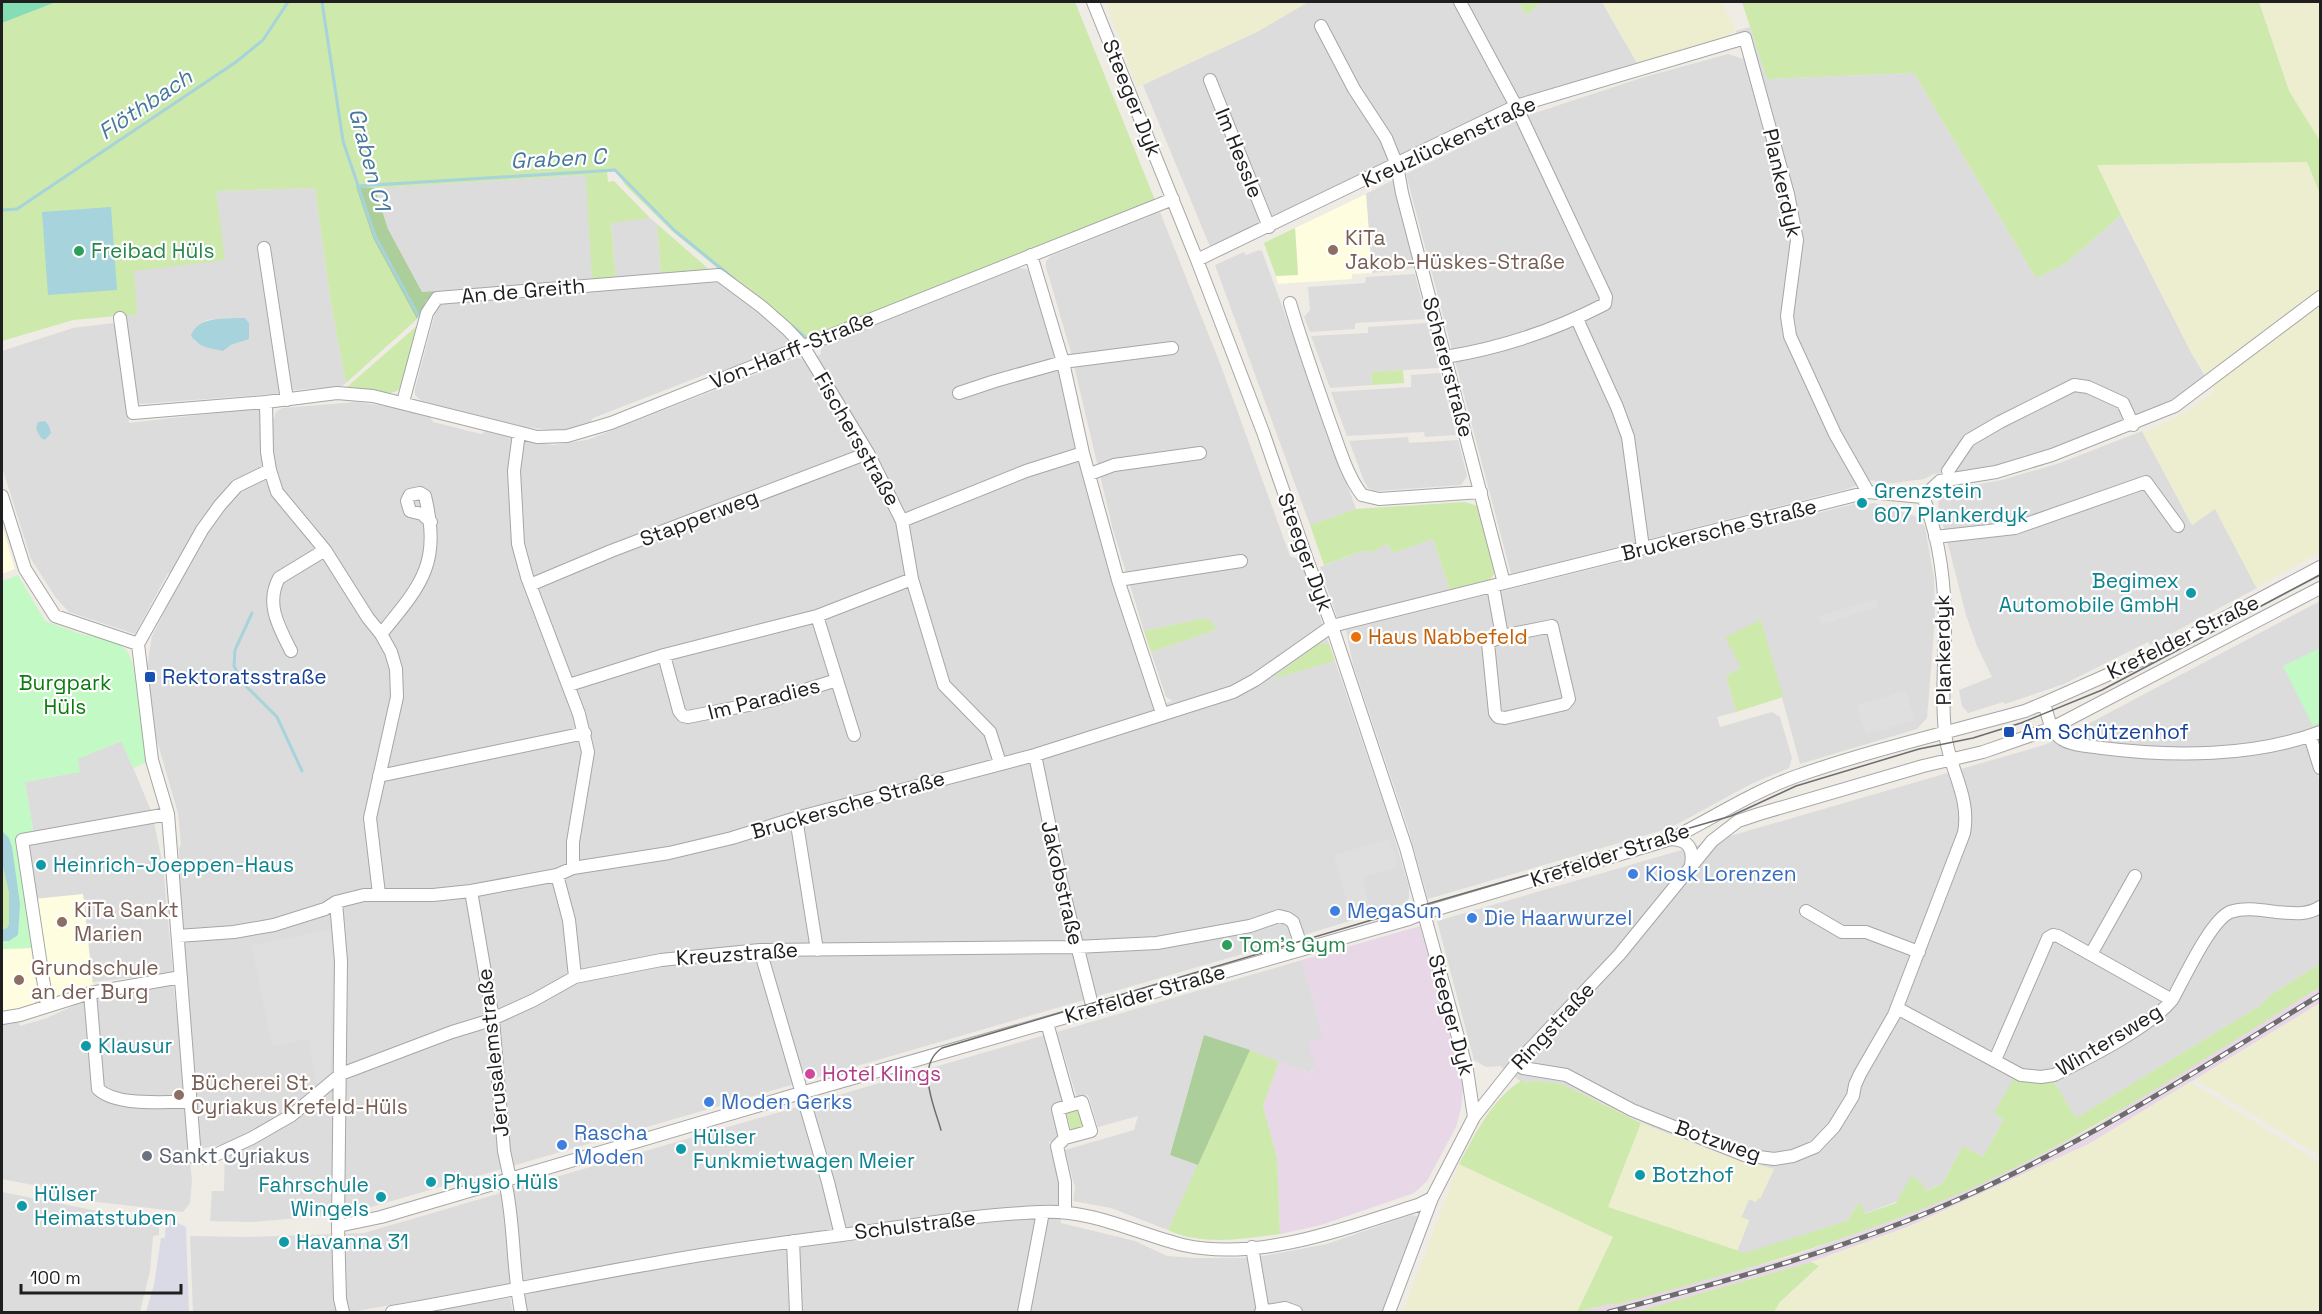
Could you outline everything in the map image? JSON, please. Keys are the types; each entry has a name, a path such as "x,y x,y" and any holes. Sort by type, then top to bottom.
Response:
{"street":[{"name":"Steeger Dyk","path":"1093,2 1173,199 1263,432 1332,626 1406,848 1467,1070 1474,1117"},
{"path":"1445,357 1472,353 1514,341 1577,319 1605,304 1606,297 1516,106 1460,2"},
{"name":"Schererstraße","path":"1321,26 1354,89 1386,138 1396,165 1481,492 1499,585"},
{"name":"Kreuzlückenstraße","path":"1197,260 1516,106 1745,38"},
{"name":"Plankerdyk","path":"1745,38 1788,194 1797,240 1787,315 1790,336 1835,434 1868,492"},
{"name":"Im Hessle","path":"1210,80 1269,227"},
{"name":"Von-Harff-Straße","path":"120,318 134,413 287,400 337,393 373,396 403,402 519,433 551,438 567,436 611,423 1173,199"},
{"path":"264,248 287,400"},
{"path":"1031,255 1064,362 1083,453 1118,580 1162,713"},
{"name":"Fischersstraße","path":"719,275 762,307 803,346 868,453 902,521 912,579 945,684 990,732 1000,763"},
{"name":"An de Greith","path":"403,402 427,313 437,298 719,275"},
{"path":"1944,477 2007,469 2052,455 2175,406 2320,297"},
{"path":"1290,303 1304,350 1352,482 1362,495 1379,499 1481,492"},
{"path":"1577,319 1628,437 1643,548"},
{"path":"959,393 1064,362 1172,348"},
{"path":"1923,497 1944,477 1969,440 2074,385 2088,387 2123,403 2133,424"},
{"path":"266,402 267,452 277,492 325,550 391,652 398,684 370,818 379,894"},
{"path":"519,433 514,471 518,544 530,585 569,685 585,733 588,752 573,842 573,868"},
{"name":"Stapperweg","path":"530,585 611,551 868,453"},
{"path":"902,521 1026,471 1083,453"},
{"path":"1090,474 1114,465 1200,453"},
{"path":"90,993 98,1089 107,1097 123,1100 191,1102 168,814 152,760 138,644 202,530 220,505 237,486 270,470"},
{"path":"1935,537 2014,528 2146,482 2178,526"},
{"name":"Bruckersche Straße","path":"178,936 234,932 274,925 325,909 336,902 379,894 415,895 471,891 557,875 573,868 669,853 732,838 796,818 1035,755 1233,692 1255,680 1332,626 1868,492 1923,497"},
{"path":"2,496 25,569 55,616 138,644"},
{"name":"Plankerdyk","path":"1923,497 1935,537 1945,625 1943,664 1945,733 1952,759"},
{"path":"381,634 414,594 423,578 432,543 431,522"},
{"path":"291,651 274,617 276,584 279,578 325,550"},
{"path":"1118,580 1241,561"},
{"name":"Krefelder Straße","path":"338,1226 358,1223 1408,919 1671,839 1745,798 1796,776 2025,711 2168,648 2320,567"},
{"path":"569,685 664,655 817,616 912,579"},
{"path":"1499,585 1502,636"},
{"name":"Krefelder Straße","path":"1738,821 1983,752 2052,728 2320,588"},
{"name":"Im Paradies","path":"817,616 854,735"},
{"path":"1552,626 1569,699 1565,704 1505,718 1498,717 1495,712 1488,643 1502,636 1552,626"},
{"name":"Im Paradies","path":"664,655 679,711 683,716 688,717 769,701 837,680"},
{"path":"2044,703 2052,728 2065,741 2134,752 2228,752 2271,747 2315,734 2320,768"},
{"path":"380,776 585,733"},
{"name":"Jakobstraße","path":"1035,755 1076,947 1093,1009"},
{"name":"Botzweg","path":"1517,1063 1531,1070 1566,1075 1632,1110 1744,1155 1782,1159 1815,1147 1834,1127 1853,1096 1855,1085 1898,1008 1964,833 1967,817 1965,800 1952,759"},
{"path":"47,1005 22,840 168,814"},
{"path":"796,818 817,950"},
{"name":"Ringstraße","path":"1389,1312 1432,1198 1474,1117 1517,1063 1619,955 1691,864 1712,841 1738,821"},
{"path":"1671,839 1680,840 1691,848 1693,855 1691,864"},
{"path":"557,875 569,920 575,977"},
{"path":"2091,954 2135,876"},
{"name":"Jerusalemstraße","path":"471,891 493,1019 516,1289 521,1312"},
{"path":"336,902 341,943 338,1226 340,1299 343,1312"},
{"name":"Wintersweg","path":"1898,1008 2021,1075 2041,1077 2054,1075 2154,1017 2172,1000 2212,929 2229,913 2243,909 2298,913 2312,912 2320,907"},
{"path":"1806,911 1842,932 1866,932 1919,952"},
{"name":"Kreuzstraße","path":"191,1102 195,1158 211,1157 272,1127 309,1102 341,1074 493,1019 575,977 661,960 760,950 1076,947 1157,943 1250,926 1279,916 1293,922 1302,948"},
{"path":"1995,1060 2048,939 2053,935 2172,1000"},
{"path":"760,950 828,1182 841,1235"},
{"path":"2,1018 20,1015 90,993 181,977"},
{"path":"1047,1023 1070,1105"},
{"path":"1065,1138 1058,1109 1082,1102 1091,1131 1065,1138 1057,1146 1065,1182 1065,1212"},
{"name":"Schulstraße","path":"392,1312 651,1263 924,1222 1065,1212 1100,1219 1205,1249 1252,1248 1317,1237 1418,1205 1432,1198"},
{"path":"1024,1312 1043,1212"},
{"path":"793,1240 796,1312"},
{"path":"1252,1248 1262,1312 1285,1308 1296,1312"}],"shaded area":[{"path":"1106,2 1308,2 1257,32 1137,87"},
{"path":"1308,2 1518,2 1526,15 1542,2 1602,2 1637,63 1521,100 1211,249 1143,85 1256,32"},
{"path":"1602,2 1722,2 1736,31 1728,33 1730,37 1637,63"},
{"path":"2259,2 2320,2 2320,141 2289,91"},
{"path":"1750,27 1767,79 1914,73 2036,278 2065,264 2121,215 2205,376 2179,396 2105,431 2014,461 1975,470 1934,474 1924,479 1882,484 1872,480 1847,489 1511,574 1406,174 1526,116 1641,78 1728,54 1744,59 1736,31"},
{"path":"2307,162 2320,194 2320,552 2256,587 2215,509 2192,525 2143,433 2188,411 2215,391 2192,354 2096,165"},
{"path":"587,175 592,280 422,292 388,229 375,188"},
{"path":"1393,180 1416,268 1372,273 1366,194"},
{"path":"315,188 331,304 346,383 342,386 284,391 284,393 141,404 138,402 129,357 125,315 137,313 133,271 216,191","holes":["245,319 241,342 223,351 202,346 194,341 206,320"]},
{"name":"KiTa Jakob-Hüskes-Straße","path":"1366,194 1372,273 1352,274 1352,279 1278,284 1276,276 1298,274 1295,228"},
{"path":"1160,212 1221,366 1290,556 1301,560 1329,644 1319,643 1274,678 1335,661 1389,820 1409,887 1409,898 1405,904 1246,953 347,1214 251,1222 210,1221 212,1191 224,1191 225,1144 200,1149 181,908 179,849 181,844 178,813 151,720 147,667 152,636 197,548 218,517 236,496 252,484 266,480 269,483 263,463 262,468 235,479 198,527 171,574 168,573 135,634 69,612 56,598 31,559 2,467 2,351 73,328 113,323 118,326 129,423 258,408 274,419 276,412 282,408 357,402 392,407 430,417 433,422 481,434 486,431 553,445 587,440 797,358 809,361 821,354 821,349 825,345 1019,268 1027,269 1032,274 1062,380 1084,479 1108,570 1154,707 1173,701 1166,697 1151,652 1216,630 1205,618 1144,631 1113,530 1070,349 1046,261 1051,256"},
{"path":"650,218 657,224 661,276 616,279 611,222"},
{"path":"1262,251 1356,509 1310,525 1215,265 1244,252 1246,255"},
{"path":"1415,274 1426,319 1355,323 1355,329 1310,332 1304,317 1310,310 1308,287 1365,283 1366,277"},
{"path":"722,283 733,289 785,333 788,341 782,349 715,375 709,373 593,418 590,423 560,431 525,427 422,401 415,395 434,317 442,303 450,300"},
{"path":"1427,323 1439,368 1371,372 1372,385 1330,388 1311,336 1368,333 1368,327"},
{"path":"1440,373 1456,435 1425,437 1424,432 1347,436 1331,392 1411,387 1411,375"},
{"path":"2142,431 2192,525 2215,508 2257,588 2150,645 2148,642 2064,684 2005,704 2003,702 1968,713 1962,706 1959,690 1992,677 1977,646 1966,615 1938,505 1939,496 1948,490 2002,480 2060,463"},
{"path":"1408,437 1409,443 1458,440 1467,476 1461,485 1376,491 1368,488 1349,441"},
{"path":"1858,503 1860,506 1874,503 1915,516 1925,527 1934,578 1935,619 1927,718 1917,729 1800,764 1761,620 1741,668 1726,676 1736,712 1717,717 1720,727 1772,712 1780,717 1792,758 1789,768 1751,784 1670,828 1428,899 1408,828 1353,665 1346,630"},
{"path":"2,526 15,569 2,574"},
{"path":"1433,539 1450,590 1346,617 1337,617 1320,567 1362,551 1371,552 1388,544 1393,553"},
{"path":"1876,599 1878,607 1822,624 1819,616"},
{"path":"2320,601 2320,741 2319,745 2310,751 2320,783 2320,964 2270,995 2261,1005 2076,1118 2054,1082 2040,1084 2026,1082 1994,1113 2004,1119 1983,1157 1963,1146 1942,1184 1864,1214 1858,1203 1847,1221 1745,1254 1737,1251 1749,1221 1741,1218 1749,1199 1756,1202 1758,1197 1760,1198 1774,1169 1724,1155 1653,1128 1562,1084 1535,1081 1523,1083 1500,1066 1486,1067 1474,1060 1437,921 2044,745 2069,734"},
{"path":"1906,691 1915,720 1866,734 1857,705"},
{"path":"122,741 152,813 34,835 25,782 79,772 77,759"},
{"path":"154,822 163,866 173,973 92,982 83,895 34,899 26,845"},
{"path":"1390,839 1398,867 1362,878 1368,901 1348,907 1334,855"},
{"name":"KiTa Sankt Marien","path":"83,894 93,986 57,996 51,993 34,899"},
{"path":"1420,926 1463,1086 1456,1127 1427,1181 1414,1193 1321,1225 1280,1234 1277,1158 1263,1106 1279,1062 1309,1073 1315,1067 1308,1042 1323,1037 1302,960"},
{"path":"331,929 333,952 330,1075 317,1087 308,1039 272,1046 251,943 261,944"},
{"name":"Grundschule an der Burg","path":"31,948 35,979 39,980 41,993 34,998 35,1002 31,1007 2,1012 2,949"},
{"path":"1302,960 1323,1037 1315,1067 1309,1073 1204,1035 1170,1155 1198,1165 1168,1230 1111,1208 1073,1201 1075,1188 1065,1150 1134,1130 1138,1116 1098,1127 1088,1095 1077,1098 1057,1032"},
{"path":"173,984 182,1054 192,1181 190,1203 183,1212 72,1199 48,1193 49,1188 2,1179 2,1024 18,1021 20,1026 47,1018 95,996"},
{"path":"2320,987 2320,1003 2089,1144 1910,1226 1811,1262 1635,1312 1578,1312 1610,1304 1615,1305 1796,1255 1948,1198 2008,1171 2090,1129"},
{"path":"2320,1003 2320,1156 2196,1079"},
{"path":"1045,1035 1064,1102 1053,1105 1062,1138 1049,1142 1059,1177 1061,1223 1135,1241 1167,1256 1241,1258 1327,1244 1411,1215 1420,1217 1383,1312 528,1312 519,1282 511,1190"},
{"path":"2190,1082 2320,1163 2320,1312 1774,1312 1780,1302 1819,1267 1811,1262 1910,1226 2089,1144"},
{"name":"Botzhof","path":"1641,1123 1724,1155 1774,1169 1760,1199 1758,1198 1756,1202 1749,1199 1741,1217 1749,1220 1737,1251 1608,1207"},
{"path":"1459,1164 1613,1237 1577,1312 1403,1312"},
{"path":"2,1192 113,1214 126,1217 126,1219 159,1221 159,1235 153,1236 150,1271 140,1312 2,1312"},
{"path":"501,1193 505,1207 511,1284 351,1312 193,1312 190,1236 245,1237 364,1233"},
{"path":"166,1217 186,1227 189,1312 146,1312 154,1285 161,1238 165,1238"},
{"path":"510,1298 513,1312 424,1312 453,1307"}],"green space":[{"path":"2,2 56,2 2,23"},
{"path":"56,2 1075,2 1155,200 804,339 673,232 627,187 615,171 607,172 608,182 614,181 650,218 611,223 616,279 592,280 586,175 361,189 356,187 373,238 417,319 346,383 331,304 315,188 216,191 225,260 134,271 137,314 73,320 2,341 2,23"},
{"path":"1518,2 1542,2 1526,15"},
{"path":"1742,2 2259,2 2289,91 2320,141 2320,194 2307,162 2097,165 2121,215 2065,264 2036,278 1914,73 1767,79"},
{"path":"356,187 375,188 388,229 422,292 436,291 426,301 417,319 373,238"},
{"path":"657,224 712,272 661,276"},
{"path":"1295,228 1298,275 1276,276 1264,243"},
{"path":"419,324 401,386 397,391 390,393 347,387"},
{"path":"1403,370 1404,383 1372,385 1371,372"},
{"path":"1465,502 1478,506 1495,568 1493,576 1488,581 1450,590 1433,539 1393,553 1388,544 1371,552 1362,551 1324,565 1310,525 1356,509"},
{"name":"Burgpark Hüls","path":"18,575 45,621 81,634 110,640 121,645 129,654 133,665 147,762 133,768 121,741 78,759 80,772 25,782 34,835 17,837 33,944 31,948 2,949 2,941 9,941 18,935 2,831 2,581"},
{"path":"1205,618 1213,623 1216,630 1151,652 1144,631"},
{"path":"1761,620 1783,697 1736,712 1726,676 1741,668 1725,637"},
{"path":"1319,643 1329,644 1335,661 1272,679"},
{"path":"2320,648 2320,722 2313,726 2283,666"},
{"path":"2,863 9,893 9,924 2,930"},
{"path":"2320,964 2320,987 2138,1100 1996,1177 1906,1215 1824,1244 1615,1305 1610,1304 1577,1312 1613,1237 1459,1164 1485,1118 1511,1088 1522,1080 1524,1083 1535,1081 1562,1084 1641,1123 1608,1207 1745,1253 1847,1221 1858,1203 1865,1214 1896,1203 1911,1176 1922,1183 1925,1191 1942,1184 1963,1146 1983,1157 2004,1119 1994,1113 2014,1078 2034,1083 2054,1082 2076,1118 2261,1005 2270,995"},
{"path":"1204,1035 1250,1050 1198,1165 1170,1155"},
{"path":"1250,1050 1279,1062 1263,1106 1277,1158 1280,1234 1209,1240 1168,1230"},
{"path":"1080,1109 1086,1129 1072,1133 1066,1113"},
{"path":"1811,1262 1819,1266 1780,1302 1774,1312 1635,1312"}],"water":[{"name":"Freibad Hüls","path":"111,207 117,290 48,295 42,212"},
{"path":"245,318 249,323 249,339 231,345 223,351 201,345 191,335 198,325 204,322"},
{"path":"45,421 51,433 45,440 41,438 36,429 38,422"},
{"path":"2,831 9,838 12,847 20,904 18,935 9,941 2,941 2,930 9,924 9,893 2,863"}],"waterway":[{"name":"Flöthbach","path":"2,210 17,209 236,62 263,40 288,2"},
{"name":"Graben C1","path":"322,2 343,141 375,236 418,315"},
{"name":"Graben C","path":"358,186 615,170 674,230 734,279"},
{"name":"Graben C","path":"792,326 805,337"},
{"path":"252,613 235,650 234,666 243,683 277,717 302,771"}],"tram line":[{"path":"941,1130 931,1098 928,1075 929,1065 942,1048 1731,816 1796,786 1919,749 1973,738 2021,723 2102,690 2320,575"}],"railway":[{"path":"1609,1312 1745,1275 1835,1247 1923,1215 1966,1196 2102,1127 2320,995"}],"place":[{"name":"KiTa Jakob-Hüskes-Straße","path":"1333,250"},
{"name":"Freibad Hüls","path":"79,251"},
{"name":"Grenzstein 607 Plankerdyk","path":"1862,503"},
{"name":"Begimex Automobile GmbH","path":"2191,593"},
{"name":"Haus Nabbefeld","path":"1356,637"},
{"name":"Rektoratsstraße","path":"150,677"},
{"name":"Am Schützenhof","path":"2009,732"},
{"name":"Heinrich-Joeppen-Haus","path":"41,865"},
{"name":"Kiosk Lorenzen","path":"1633,874"},
{"name":"MegaSun","path":"1335,911"},
{"name":"Die Haarwurzel","path":"1472,918"},
{"name":"KiTa Sankt Marien","path":"62,922"},
{"name":"Tom's Gym","path":"1227,945"},
{"name":"Grundschule an der Burg","path":"19,980"},
{"name":"Klausur","path":"86,1046"},
{"name":"Hotel Klings","path":"810,1074"},
{"name":"Bücherei St. Cyriakus Krefeld-Hüls","path":"179,1095"},
{"name":"Moden Gerks","path":"709,1102"},
{"name":"Rascha Moden","path":"562,1145"},
{"name":"Hülser Funkmietwagen Meier","path":"681,1149"},
{"name":"Sankt Cyriakus","path":"147,1156"},
{"name":"Botzhof","path":"1640,1175"},
{"name":"Physio Hüls","path":"431,1182"},
{"name":"Fahrschule Wingels","path":"381,1197"},
{"name":"Hülser Heimatstuben","path":"22,1206"},
{"name":"Havanna 31","path":"284,1242"}]}
